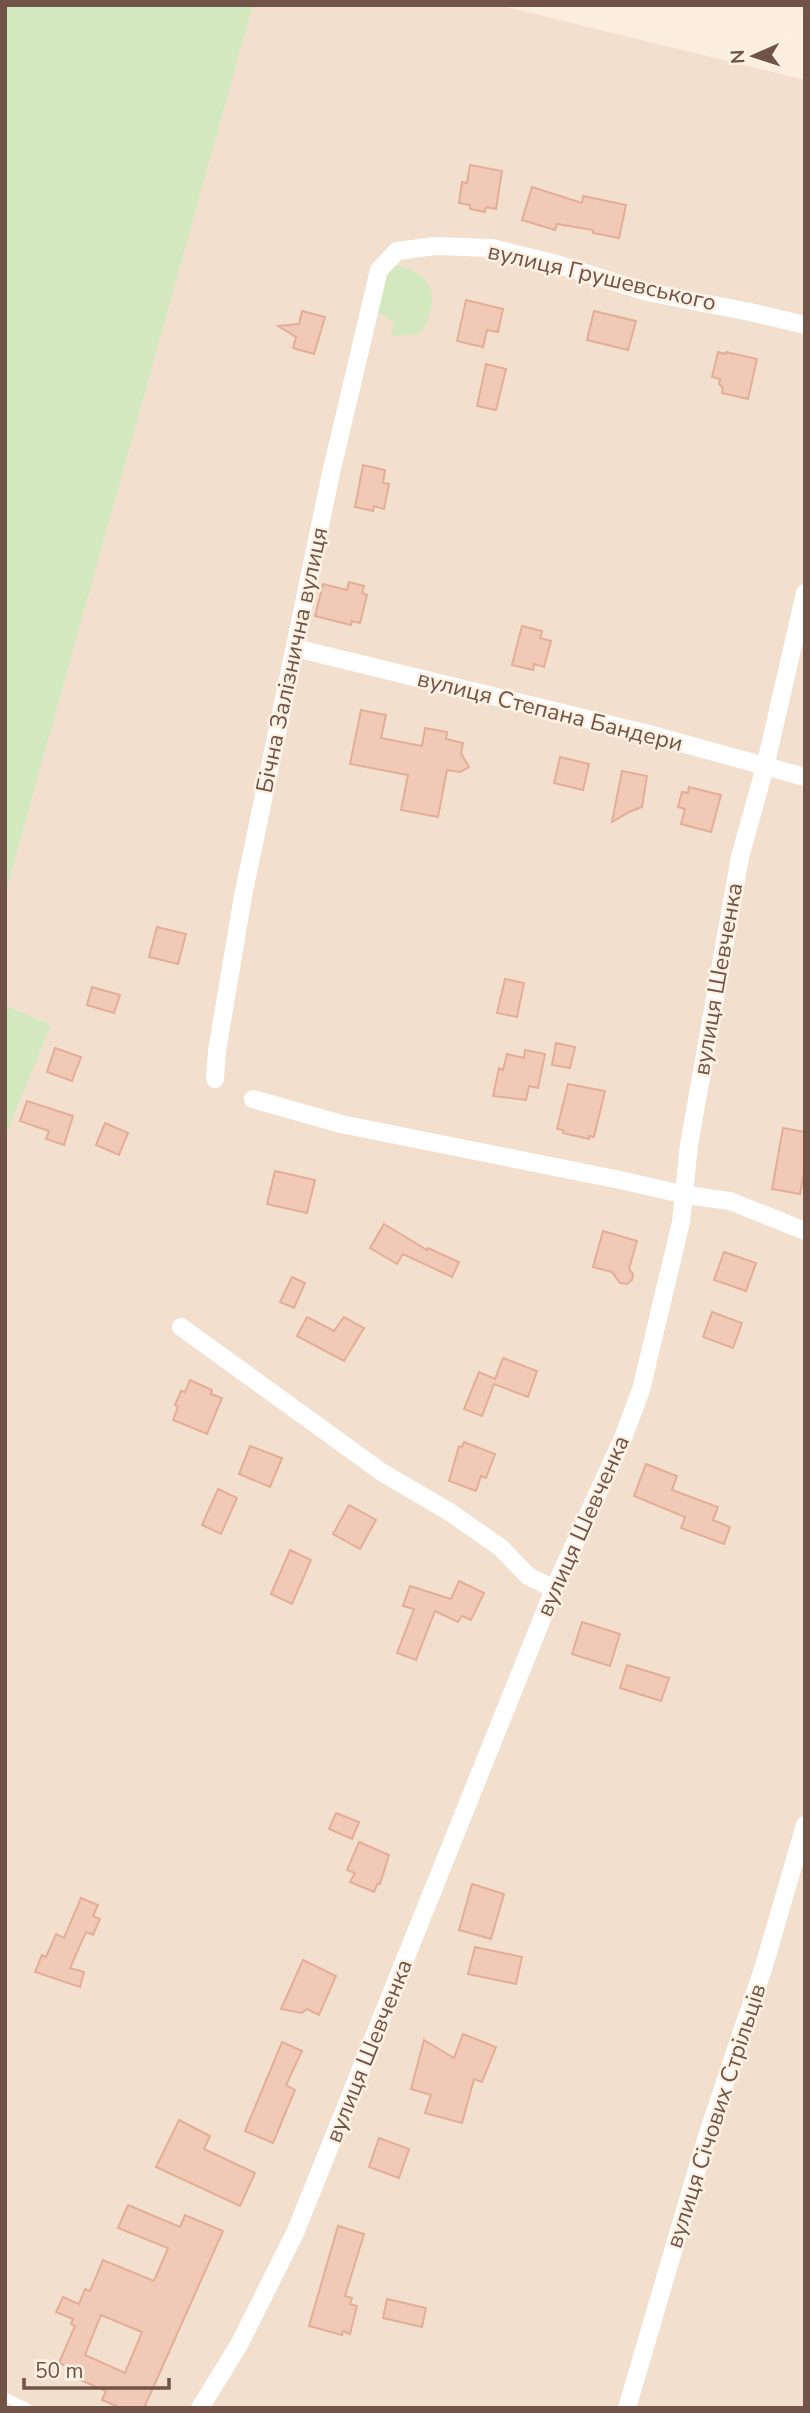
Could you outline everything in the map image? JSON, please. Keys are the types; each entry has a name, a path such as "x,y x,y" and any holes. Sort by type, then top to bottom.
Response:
{"street":[{"name":"вулиця Грушевського","path":"397,251 435,246 492,248 647,292 805,325"},
{"name":"Бічна Залізнична вулиця","path":"215,1079 217,1051 243,896 331,473 379,270 397,251"},
{"name":"вулиця Шевченка","path":"200,2408 240,2343 295,2233 554,1589 623,1438 641,1390 681,1222 690,1145 740,856 765,767 805,593"},
{"name":"вулиця Степана Бандери","path":"295,648 645,733 805,777"},
{"path":"253,1099 341,1124 685,1195 730,1201 805,1231"},
{"path":"181,1327 383,1473 448,1511 500,1547 528,1576 554,1589"},
{"name":"вулиця Січових Стрільців","path":"627,2408 705,2139 764,1966 805,1825"}],"lane":[{"path":"5,2397 27,2408"}],"shaded area":[{"path":"253,5 499,5 805,80 805,2408 5,2408 5,1137 51,1025 5,1005 5,895"}],"green space":[{"path":"5,5 253,5 5,895"},
{"path":"391,264 417,273 430,288 431,309 420,334 391,336 394,322 377,312 377,290"},
{"path":"5,1005 51,1025 5,1137"}],"building":[{"path":"470,165 502,171 496,209 486,207 485,212 459,203 462,182 467,183"},
{"path":"532,187 582,203 583,196 626,205 619,238 557,224 555,230 522,220"},
{"path":"466,300 503,309 498,332 487,330 483,347 457,341"},
{"path":"302,311 325,317 314,354 293,348 296,337 278,326 299,324"},
{"path":"594,311 636,321 628,350 587,340"},
{"path":"718,352 757,359 748,399 722,393 720,379 712,377"},
{"path":"486,364 506,369 496,410 477,406"},
{"path":"363,465 385,470 383,483 389,484 384,509 374,506 373,511 355,507"},
{"path":"349,582 364,586 362,593 367,595 360,623 352,621 351,625 315,616 323,584 347,590"},
{"path":"522,626 542,631 540,638 551,641 544,667 534,664 533,670 512,665"},
{"path":"361,710 386,715 381,738 422,746 425,728 447,732 446,739 463,743 461,753 469,767 460,772 447,770 438,817 401,810 408,775 350,764"},
{"path":"560,757 589,764 583,790 554,783"},
{"path":"622,771 647,776 642,807 612,822"},
{"path":"689,787 721,795 711,832 681,824 685,809 678,807 682,792 688,793"},
{"path":"157,927 186,934 178,964 149,957"},
{"path":"505,979 524,983 517,1017 497,1013"},
{"path":"92,987 120,995 114,1013 87,1005"},
{"path":"556,1043 575,1047 570,1068 552,1065"},
{"path":"55,1048 81,1057 72,1081 47,1072"},
{"path":"525,1050 545,1054 538,1088 529,1086 526,1100 493,1096 499,1068 503,1070 507,1054 524,1058"},
{"path":"568,1084 605,1091 594,1137 589,1136 589,1139 557,1129"},
{"path":"27,1101 73,1116 64,1145 46,1139 49,1131 20,1121"},
{"path":"105,1123 128,1133 119,1155 96,1145"},
{"path":"783,1128 805,1132 805,1167 800,1194 772,1189"},
{"path":"275,1171 315,1180 307,1213 267,1204"},
{"path":"384,1224 427,1250 428,1248 459,1262 452,1277 403,1254 397,1264 370,1248"},
{"path":"603,1231 637,1241 629,1269 633,1274 632,1280 627,1284 620,1283 612,1272 593,1267"},
{"path":"724,1252 756,1263 746,1291 714,1280"},
{"path":"292,1277 305,1283 294,1308 280,1302"},
{"path":"712,1312 742,1323 733,1348 703,1337"},
{"path":"307,1317 334,1331 344,1317 364,1328 344,1361 297,1336"},
{"path":"503,1358 537,1371 528,1397 494,1384 482,1416 464,1409 479,1372 495,1379"},
{"path":"190,1380 222,1398 207,1434 173,1420 178,1407 175,1405"},
{"path":"464,1442 495,1454 486,1478 481,1476 476,1491 449,1481 459,1446 462,1447"},
{"path":"250,1446 282,1458 270,1487 239,1474"},
{"path":"646,1464 677,1476 672,1490 718,1507 713,1520 730,1527 724,1544 681,1528 685,1517 634,1496"},
{"path":"218,1489 237,1498 221,1534 202,1525"},
{"path":"349,1505 376,1520 360,1549 333,1534"},
{"path":"290,1550 311,1560 292,1604 271,1594"},
{"path":"459,1581 484,1593 471,1620 462,1616 458,1622 435,1611 416,1660 397,1653 414,1609 403,1606 410,1586 451,1599"},
{"path":"582,1622 620,1634 610,1666 572,1654"},
{"path":"627,1665 669,1678 661,1701 620,1688"},
{"path":"336,1813 359,1822 352,1839 329,1829"},
{"path":"359,1842 389,1855 380,1884 378,1883 374,1892 350,1882 355,1873 347,1870"},
{"path":"472,1884 504,1894 491,1939 459,1930"},
{"path":"81,1898 98,1905 93,1916 100,1919 93,1935 86,1932 70,1968 84,1972 80,1987 35,1972 42,1955 46,1957 56,1934 64,1938"},
{"path":"475,1947 522,1957 516,1984 468,1974"},
{"path":"303,1960 336,1976 319,2015 307,2009 302,2013 281,2009"},
{"path":"463,2034 496,2047 482,2082 474,2079 462,2123 425,2113 431,2095 411,2089 424,2040 454,2058"},
{"path":"282,2042 302,2051 286,2085 295,2090 273,2143 245,2131"},
{"path":"179,2120 210,2136 204,2149 255,2173 240,2206 156,2167"},
{"path":"379,2138 409,2149 399,2178 369,2167"},
{"path":"128,2205 180,2227 185,2215 223,2231 144,2408 121,2408 102,2400 106,2391 78,2379 81,2372 59,2363 75,2326 71,2324 73,2319 56,2312 63,2297 79,2304 85,2289 90,2291 103,2260 154,2281 168,2248 118,2228","holes":["101,2315 142,2332 125,2373 85,2355"]},
{"path":"338,2226 364,2234 345,2296 352,2298 350,2304 357,2306 350,2334 343,2331 342,2335 309,2326"},
{"path":"387,2299 426,2308 422,2327 383,2318"}]}
